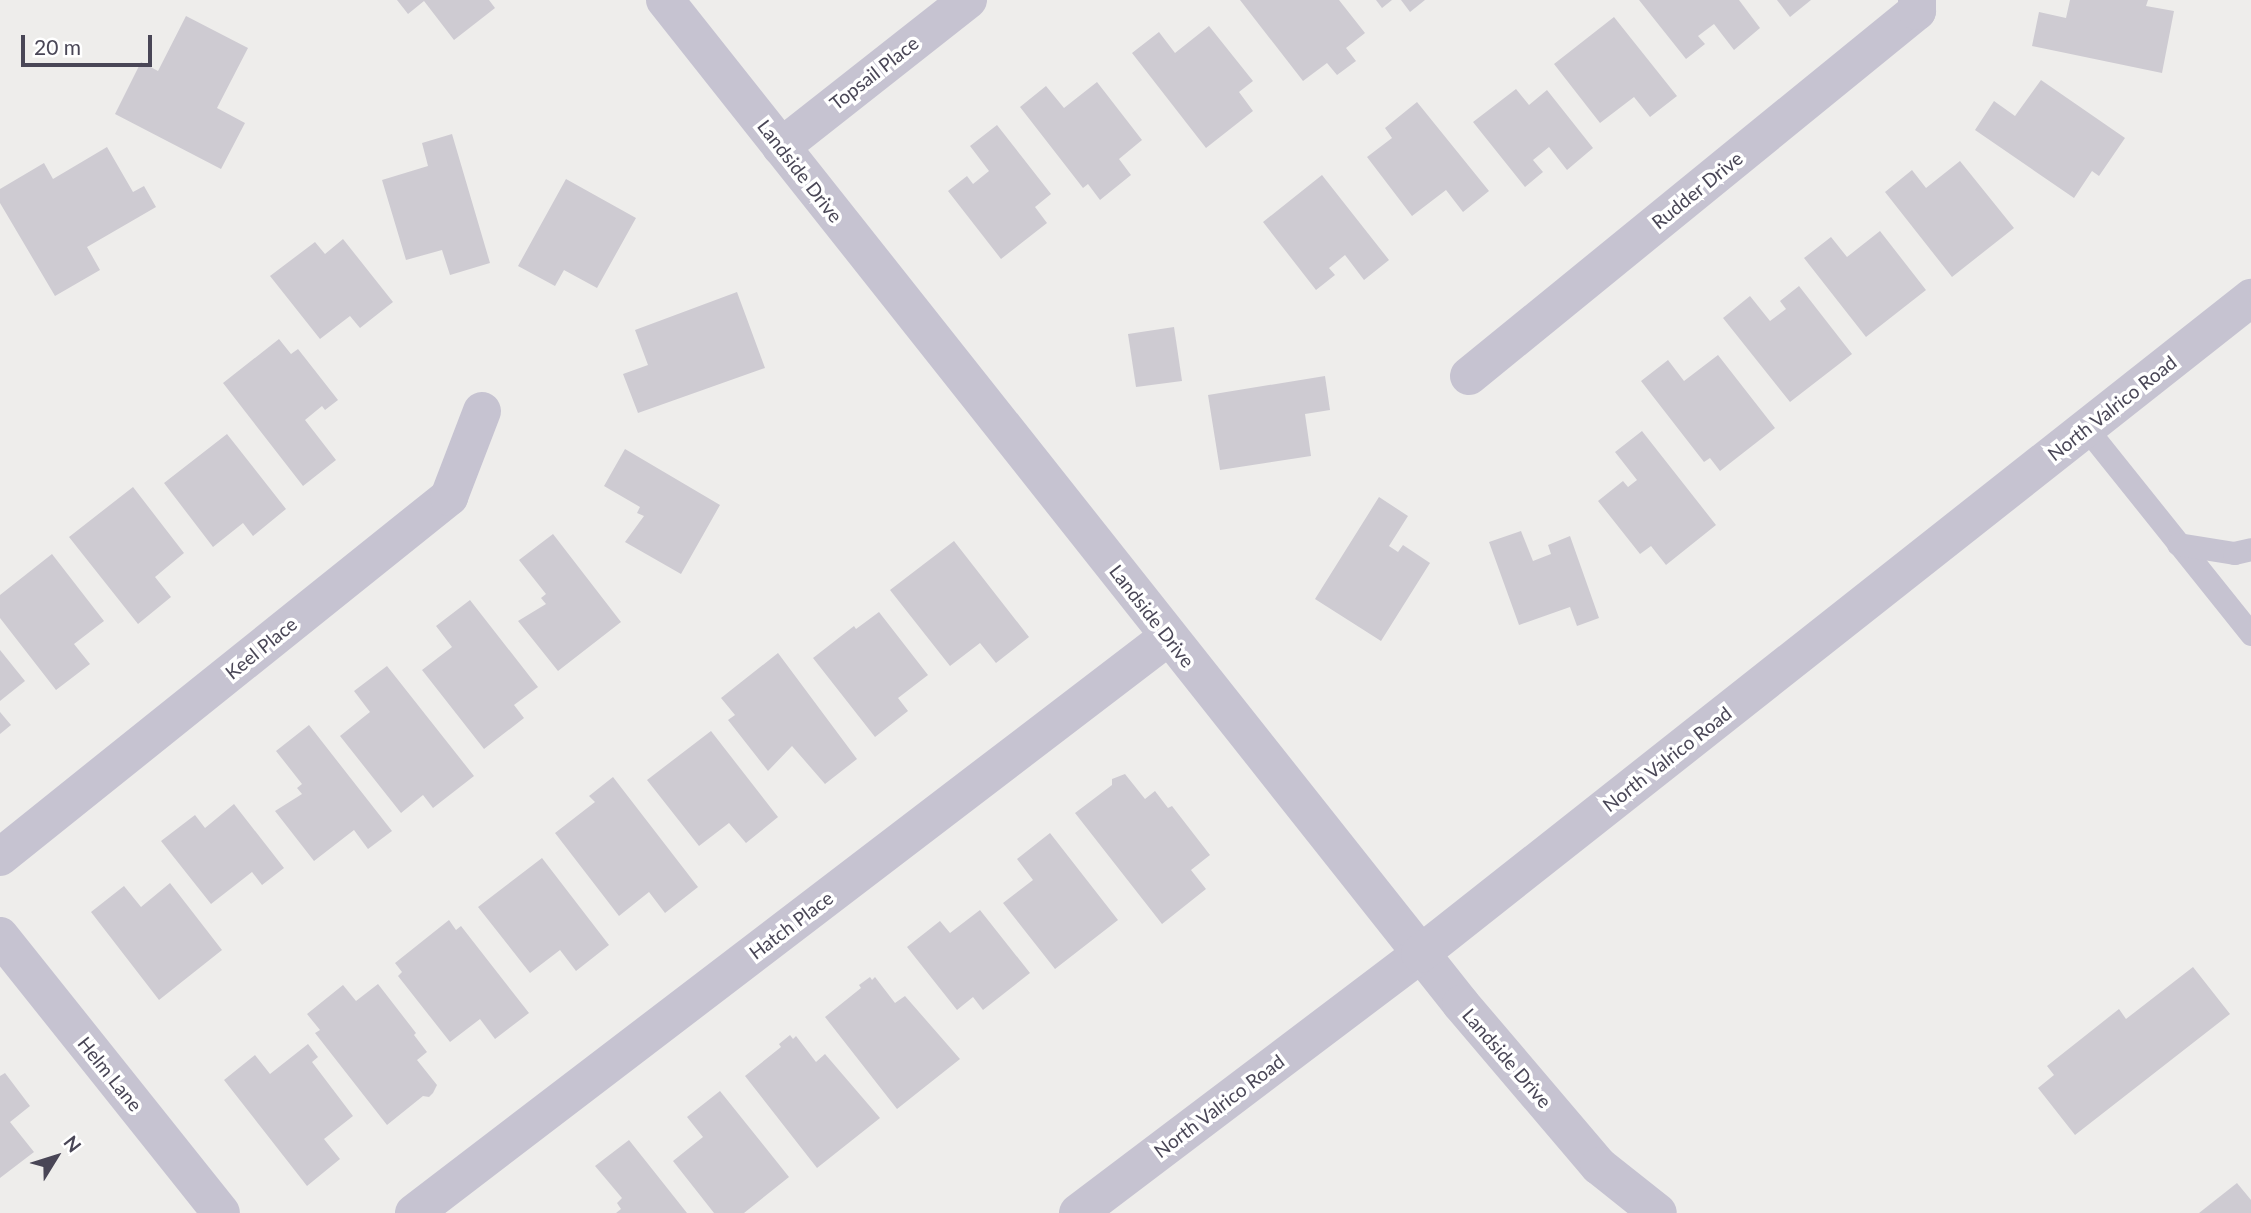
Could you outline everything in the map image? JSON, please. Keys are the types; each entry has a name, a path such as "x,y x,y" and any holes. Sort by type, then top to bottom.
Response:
{"street":[{"name":"Landside Drive","path":"665,0 1420,954 1599,1166 1658,1213"},
{"name":"Topsail Place","path":"781,147 968,0"},
{"name":"Rudder Drive","path":"1469,376 1917,11 1917,0"},
{"name":"North Valrico Road","path":"1078,1213 1420,954 2251,298"},
{"name":"Keel Place","path":"0,857 449,497 482,411"},
{"name":"Hatch Place","path":"414,1213 1168,637"},
{"name":"Helm Lane","path":"0,936 221,1213"}],"lane":[{"path":"2086,428 2251,634"},
{"path":"2178,544 2234,552 2251,549"}],"building":[{"path":"397,0 489,0 495,8 454,40 424,1 408,14"},
{"path":"1240,0 1339,0 1365,33 1346,48 1356,61 1337,75 1327,63 1303,81"},
{"path":"1376,0 1392,0 1382,8"},
{"path":"1401,0 1425,0 1410,12"},
{"path":"1639,0 1739,0 1760,28 1734,50 1714,24 1698,36 1705,44 1686,59"},
{"path":"1777,0 1811,0 1790,17"},
{"path":"2070,0 2148,0 2146,6 2174,11 2162,73 2032,46 2039,12 2066,18"},
{"path":"186,16 248,48 217,108 245,123 221,169 115,114 141,62 158,71"},
{"path":"1614,17 1677,96 1650,117 1634,97 1600,123 1554,64"},
{"path":"1209,26 1253,81 1239,92 1253,111 1206,148 1132,53 1159,32 1175,53"},
{"path":"2041,80 2125,138 2099,176 2092,171 2074,198 1975,130 1994,101 2015,116"},
{"path":"1097,82 1142,140 1119,159 1131,175 1100,200 1088,184 1083,188 1020,107 1046,86 1064,108"},
{"path":"1516,89 1529,105 1547,90 1593,148 1567,170 1549,147 1533,160 1543,172 1525,187 1473,122"},
{"path":"1417,102 1489,191 1463,212 1446,190 1412,216 1367,157 1392,138 1385,128"},
{"path":"997,125 1051,194 1035,207 1047,223 1001,259 948,191 967,176 973,184 989,171 970,146"},
{"path":"452,134 490,263 450,275 442,250 406,260 382,180 428,166 422,143"},
{"path":"107,147 133,192 144,186 156,207 87,247 100,270 55,296 0,203 0,189 44,163 53,179"},
{"path":"1960,161 2014,228 1952,277 1885,192 1912,170 1926,188"},
{"path":"1322,175 1389,260 1364,280 1345,255 1329,268 1335,275 1316,290 1263,222"},
{"path":"566,179 636,218 597,288 564,270 555,286 518,266"},
{"path":"1880,231 1926,290 1866,337 1804,258 1831,237 1847,257"},
{"path":"343,239 393,302 360,328 350,316 320,339 270,276 315,242 325,254"},
{"path":"1799,286 1852,354 1790,402 1723,318 1750,296 1770,321 1786,309 1780,301"},
{"path":"737,292 765,368 638,413 623,374 648,365 635,330"},
{"path":"1174,327 1182,381 1136,387 1128,334"},
{"path":"279,339 291,354 298,349 338,400 325,410 322,406 305,420 336,460 303,486 223,383"},
{"path":"1718,355 1775,428 1720,471 1710,458 1704,462 1641,381 1668,360 1684,381"},
{"path":"1325,376 1330,410 1305,414 1311,456 1220,470 1208,395"},
{"path":"1642,431 1716,525 1666,565 1651,546 1640,554 1598,501 1623,481 1628,487 1637,480 1615,452"},
{"path":"227,434 286,509 253,536 243,523 213,547 164,483"},
{"path":"625,449 720,505 681,574 625,542 644,516 637,513 640,507 604,486"},
{"path":"133,487 184,553 155,577 171,597 138,624 69,537"},
{"path":"1379,497 1408,516 1389,546 1398,552 1403,545 1430,563 1381,641 1315,599"},
{"path":"1521,531 1533,561 1551,554 1548,545 1570,536 1599,618 1577,626 1570,607 1519,625 1489,542"},
{"path":"553,534 621,622 558,671 518,621 546,604 541,598 546,594 519,560"},
{"path":"954,541 1029,637 996,663 980,643 950,666 890,590"},
{"path":"52,554 104,621 74,644 90,664 56,690 0,618 0,595"},
{"path":"470,600 538,687 514,705 524,718 484,749 422,670 452,647 436,626"},
{"path":"879,612 928,675 898,698 908,711 875,737 813,658 854,626 856,629"},
{"path":"0,650 25,681 0,701"},
{"path":"778,653 857,759 825,784 792,746 768,771 728,720 735,715 721,698"},
{"path":"387,666 474,776 433,808 423,795 401,813 340,736 370,712 354,691"},
{"path":"0,712 11,725 0,734"},
{"path":"309,725 392,831 368,849 354,830 314,861 275,811 302,794 297,788 302,784 276,751"},
{"path":"711,731 778,817 746,843 729,823 699,846 647,780"},
{"path":"1125,774 1145,799 1155,791 1168,808 1172,806 1210,855 1191,870 1206,889 1162,924 1075,813 1112,785 1112,779"},
{"path":"613,777 698,887 665,913 649,892 619,916 555,833 595,802 589,796"},
{"path":"234,804 284,868 262,885 252,872 211,904 161,841 195,815 205,828"},
{"path":"1050,833 1118,920 1055,969 1003,903 1033,880 1017,859"},
{"path":"542,858 609,945 576,971 560,950 530,973 478,907"},
{"path":"170,883 222,950 159,1000 91,912 124,886 141,907"},
{"path":"980,910 1030,973 983,1010 973,997 957,1010 907,947 940,921 950,933"},
{"path":"449,920 456,930 461,926 529,1013 495,1039 480,1019 450,1042 398,976 402,972 395,963"},
{"path":"2193,967 2230,1014 2075,1135 2038,1088 2054,1075 2047,1066 2119,1009 2126,1019"},
{"path":"870,977 872,980 875,977 895,1003 905,996 960,1059 897,1109 825,1017 861,988 859,985"},
{"path":"378,984 416,1033 414,1035 427,1052 417,1060 437,1085 429,1097 423,1096 387,1125 315,1033 320,1030 307,1014 343,985 356,1001"},
{"path":"790,1035 793,1039 796,1036 816,1062 825,1054 880,1118 817,1168 745,1076 781,1047 779,1044"},
{"path":"308,1044 318,1057 312,1062 353,1116 324,1139 340,1159 307,1186 224,1080 255,1055 270,1074"},
{"path":"5,1073 30,1106 10,1122 34,1152 0,1178 0,1076"},
{"path":"720,1091 789,1177 744,1213 714,1213 673,1161 703,1137 687,1117"},
{"path":"629,1140 687,1213 616,1213 621,1209 617,1203 622,1198 595,1166"},
{"path":"2237,1183 2251,1200 2251,1213 2199,1213"}]}
